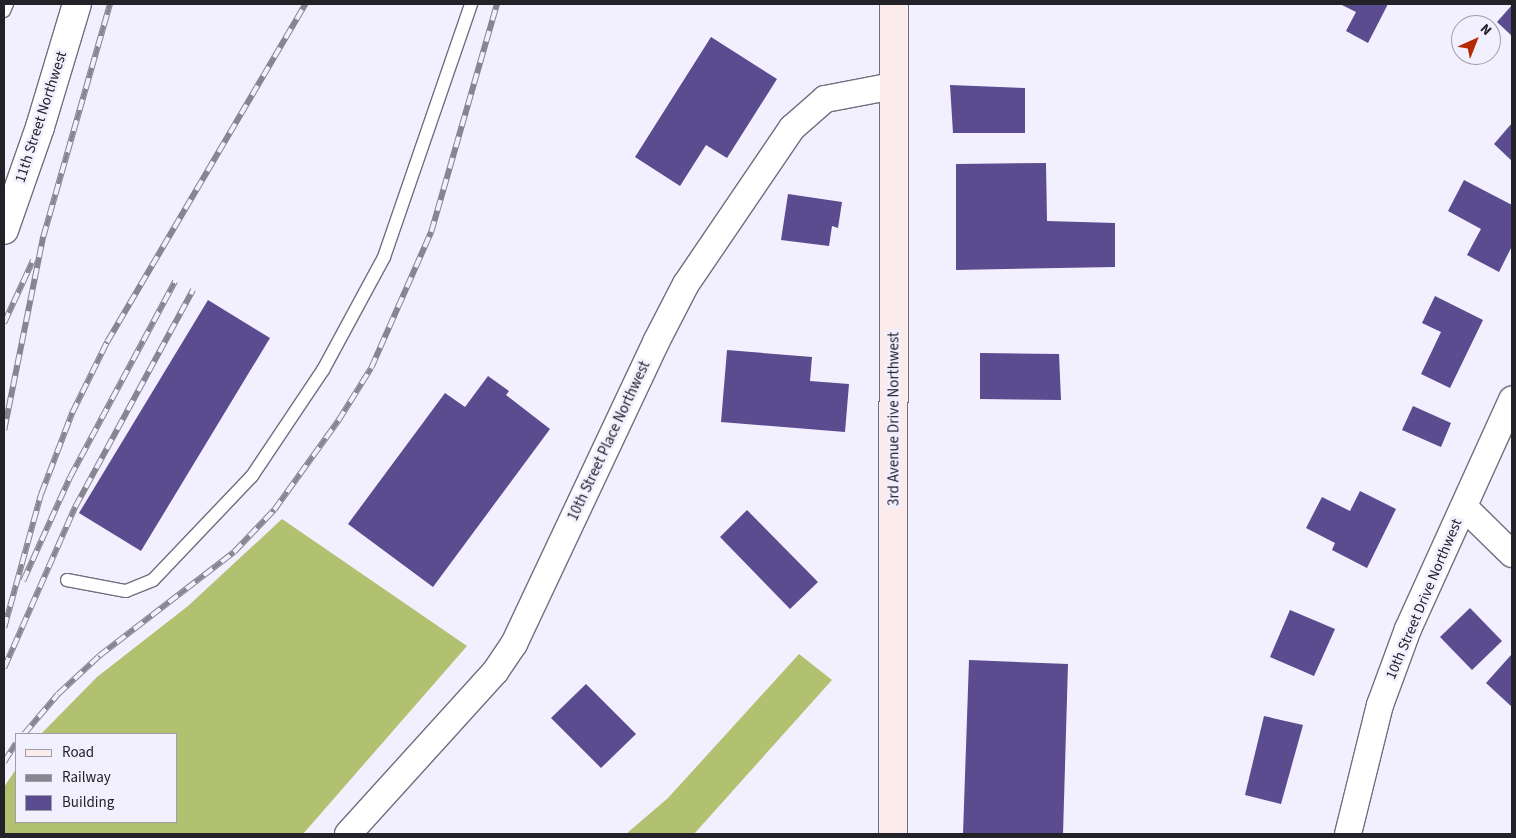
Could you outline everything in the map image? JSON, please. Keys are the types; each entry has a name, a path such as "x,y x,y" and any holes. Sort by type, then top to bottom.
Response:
{"main road":[{"name":"3rd Avenue Drive Northwest","path":"893,834 894,4"}],"street":[{"name":"11th Street Northwest","path":"4,230 40,127 77,4"},
{"name":"10th Street Place Northwest","path":"348,834 495,672 514,644 656,342 686,284 792,128 825,98 893,86"},
{"name":"10th Street Drive Northwest","path":"1348,834 1380,705 1408,629 1512,400"},
{"path":"1464,507 1512,554"}],"lane":[{"path":"4,12 7,4"},
{"path":"67,580 126,591 153,580 252,476 323,370 384,256 471,4"}],"green space":[{"path":"282,519 467,646 303,834 4,834 4,787 15,770 15,823 178,823 178,733 42,733 97,677 188,606"},
{"path":"799,654 832,680 694,834 626,834 668,798"}],"building":[{"path":"1340,4 1388,4 1368,43 1346,31 1356,12"},
{"path":"1512,5 1512,36 1501,26 1501,17"},
{"path":"711,37 777,79 727,158 706,145 680,186 635,157"},
{"path":"950,85 1025,88 1025,133 953,133"},
{"path":"1512,123 1512,161 1494,144"},
{"path":"1046,163 1047,221 1115,223 1115,267 956,270 956,164"},
{"path":"1464,180 1512,205 1512,246 1499,272 1467,255 1481,229 1448,211"},
{"path":"788,194 842,202 838,228 832,226 829,246 781,240"},
{"path":"1435,296 1483,320 1450,388 1421,374 1441,332 1422,323"},
{"path":"208,300 270,338 141,551 79,513"},
{"path":"727,350 812,357 810,381 849,384 845,432 721,422"},
{"path":"980,353 1059,354 1061,400 980,399"},
{"path":"488,376 509,391 506,395 550,429 433,587 348,524 445,393 465,407"},
{"path":"1413,406 1451,423 1441,447 1402,430"},
{"path":"1360,491 1396,509 1367,568 1332,550 1335,543 1306,528 1322,497 1350,511"},
{"path":"747,510 818,582 790,609 720,537"},
{"path":"1470,608 1502,641 1472,670 1440,637"},
{"path":"1290,610 1335,629 1314,676 1270,657"},
{"path":"1511,655 1512,657 1512,707 1486,683"},
{"path":"969,660 1068,664 1063,834 963,834"},
{"path":"586,684 636,734 601,768 551,718"},
{"path":"1264,716 1303,725 1281,804 1245,795"}],"railway":[{"path":"4,430 43,237 110,4"},
{"path":"4,628 41,494 72,413 107,342 305,4"},
{"path":"25,733 58,694 99,656 234,552 274,510 338,421 371,368 431,232 497,4"},
{"path":"4,323 33,260"},
{"path":"23,581 70,477 175,281"},
{"path":"4,668 75,507 193,290"},
{"path":"4,762 15,745"}]}
